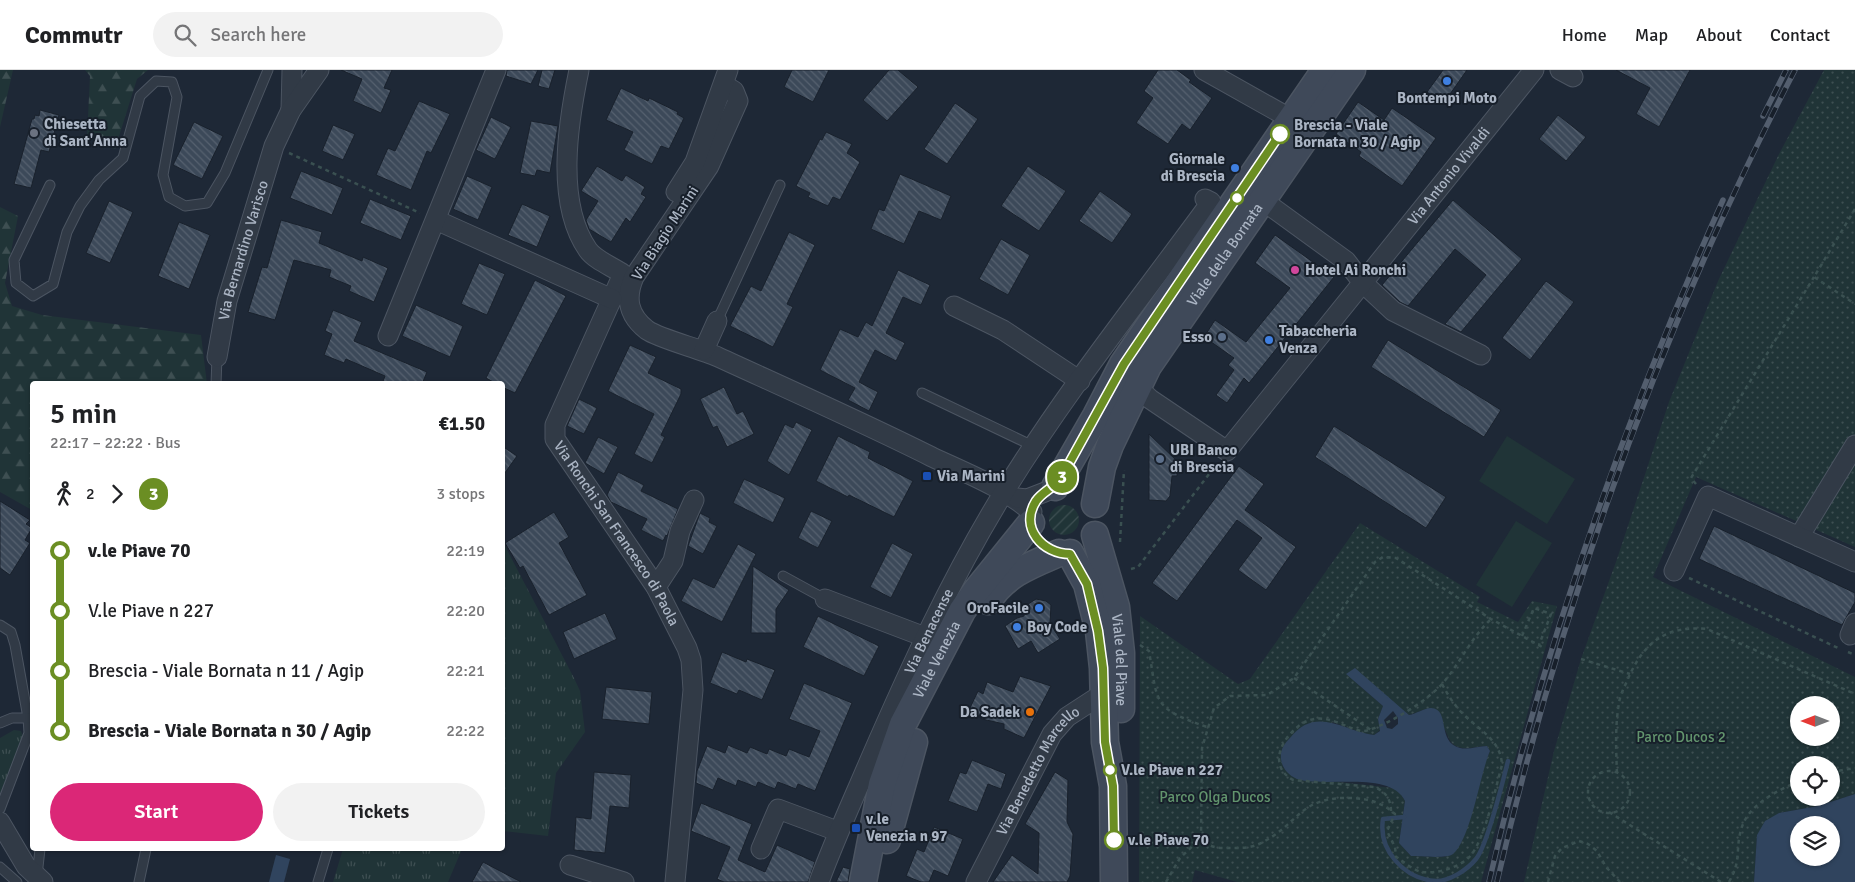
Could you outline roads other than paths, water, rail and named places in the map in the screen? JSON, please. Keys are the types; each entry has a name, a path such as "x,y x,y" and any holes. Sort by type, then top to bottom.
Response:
{"main road":[{"name":"Viale della Bornata","path":"1030,501 1096,416 1124,364 1325,70"},
{"name":"Viale della Bornata","path":"1095,504 1102,467 1148,366 1352,70"},
{"path":"1067,486 1078,488 1095,504 1098,525 1095,535 1080,550 1064,554 1040,544 1034,534 1030,501 1067,486"},
{"name":"Viale Venezia","path":"864,882 882,784 903,724 962,612 1030,501"},
{"name":"Viale del Piave","path":"1095,535 1116,607 1113,687"},
{"name":"Viale Venezia","path":"878,882 928,694 939,682 992,594 1024,567 1064,554"},
{"name":"Viale del Piave","path":"1064,554 1087,584 1113,687 1120,744 1113,786 1114,882"}],"street":[{"name":"Via Bernardino Varisco","path":"291,110 292,70"},
{"name":"Via Bernardino Varisco","path":"217,357 227,301 274,146 291,110 319,70"},
{"path":"388,336 496,70"},
{"path":"579,70 570,128 569,202 575,223 589,252 623,274"},
{"path":"1204,70 1291,119"},
{"name":"Via Antonio Vivaldi","path":"1138,387 1150,400 1227,451 1534,70"},
{"name":"Via Ronchi San Francesco di Paola","path":"675,882 693,690 691,660 656,587 555,439 556,425 623,274 695,162 726,77"},
{"name":"Via Biagio Marini","path":"726,77 738,101 709,166 634,276 628,296 630,308 635,318 649,331 704,350 1030,501"},
{"path":"1030,501 1033,446 1211,202 1205,199"},
{"path":"1262,200 1346,261 1362,283 1393,311 1482,355"},
{"path":"436,220 612,299"},
{"path":"954,306 1003,330 1061,366 1080,381"},
{"path":"704,350 718,321"},
{"path":"1799,537 1855,445"},
{"path":"1674,571 1708,496 1855,562"},
{"path":"656,587 673,561 680,531 694,500"},
{"name":"Via Benacense","path":"818,882 837,831 851,804 925,637 1030,501"},
{"name":"Viale Venezia","path":"825,600 925,637"},
{"name":"Via Benedetto Marcello","path":"976,882 1052,734 1067,717 1113,687"},
{"name":"Viale Venezia","path":"882,784 897,761 928,694"},
{"name":"Via Benacense","path":"851,804 873,787 882,784"},
{"path":"851,804 876,812"},
{"path":"761,849 778,809 837,831"},
{"path":"0,822 26,866 40,879"},
{"path":"570,865 624,882"}],"lane":[{"path":"50,184 14,260 16,283 33,296 53,284 67,232 80,206 99,180 123,158 140,96 156,81 172,82 177,97 164,175 169,197 185,206 207,203 225,172 268,70"},
{"path":"718,321 780,185"},
{"path":"216,381 217,357"},
{"path":"922,393 1033,446"},
{"path":"783,576 825,600"},
{"path":"0,625 11,632 15,645 28,718 28,733 0,809"},
{"path":"0,723 12,718 28,718"},
{"path":"40,851 40,879"},
{"path":"139,882 146,851"},
{"path":"318,882 327,851"},
{"path":"0,868 17,882"}],"water":[{"path":"1355,668 1409,715 1428,708 1437,710 1441,714 1448,739 1453,745 1460,748 1487,746 1490,751 1465,835 1459,846 1450,856 1411,856 1399,843 1405,801 1397,792 1386,786 1372,783 1323,782 1297,779 1284,768 1281,756 1284,745 1300,728 1310,723 1320,721 1374,735 1380,731 1378,719 1383,706 1346,674","holes":["1393,711 1398,718 1398,724 1392,729 1387,728 1384,720"]},
{"path":"1855,794 1855,882 1754,882 1757,835 1765,821 1779,813 1818,806 1840,806 1840,799"},
{"path":"276,855 290,859 284,882 269,882"}],"waterway":[{"path":"1404,817 1383,819 1385,841 1389,852 1396,861 1404,869 1424,879 1441,881 1458,874 1476,859 1485,841 1508,761"}],"railway":[{"path":"1763,116 1786,70"},
{"path":"1497,882 1523,777 1552,673 1620,467 1659,365 1701,265 1795,70"},
{"path":"1489,882 1510,794 1534,707 1589,535 1652,366 1723,200"}],"place":[{"name":"Bontempi Moto","path":"1447,81"},
{"name":"Chiesetta di Sant'Anna","path":"34,133"},
{"name":"Brescia - Viale Bornata n 30 / Agip","path":"1280,134"},
{"name":"Giornale di Brescia","path":"1235,168"},
{"name":"Hotel Ai Ronchi","path":"1295,270"},
{"name":"Esso","path":"1222,337"},
{"name":"Tabaccheria Venza","path":"1269,340"},
{"name":"UBI Banco di Brescia","path":"1160,459"},
{"name":"Via Marini","path":"927,476"},
{"name":"OroFacile","path":"1039,608"},
{"name":"Boy Code","path":"1017,627"},
{"name":"Da Sadek","path":"1030,712"},
{"name":"V.le Piave n 227","path":"1110,770"},
{"name":"v.le Venezia n 97","path":"856,828"},
{"name":"v.le Piave 70","path":"1114,840"}],"park label":[{"name":"Parco Ducos 2","path":"1681,737"},
{"name":"Parco Olga Ducos","path":"1215,797"}]}
